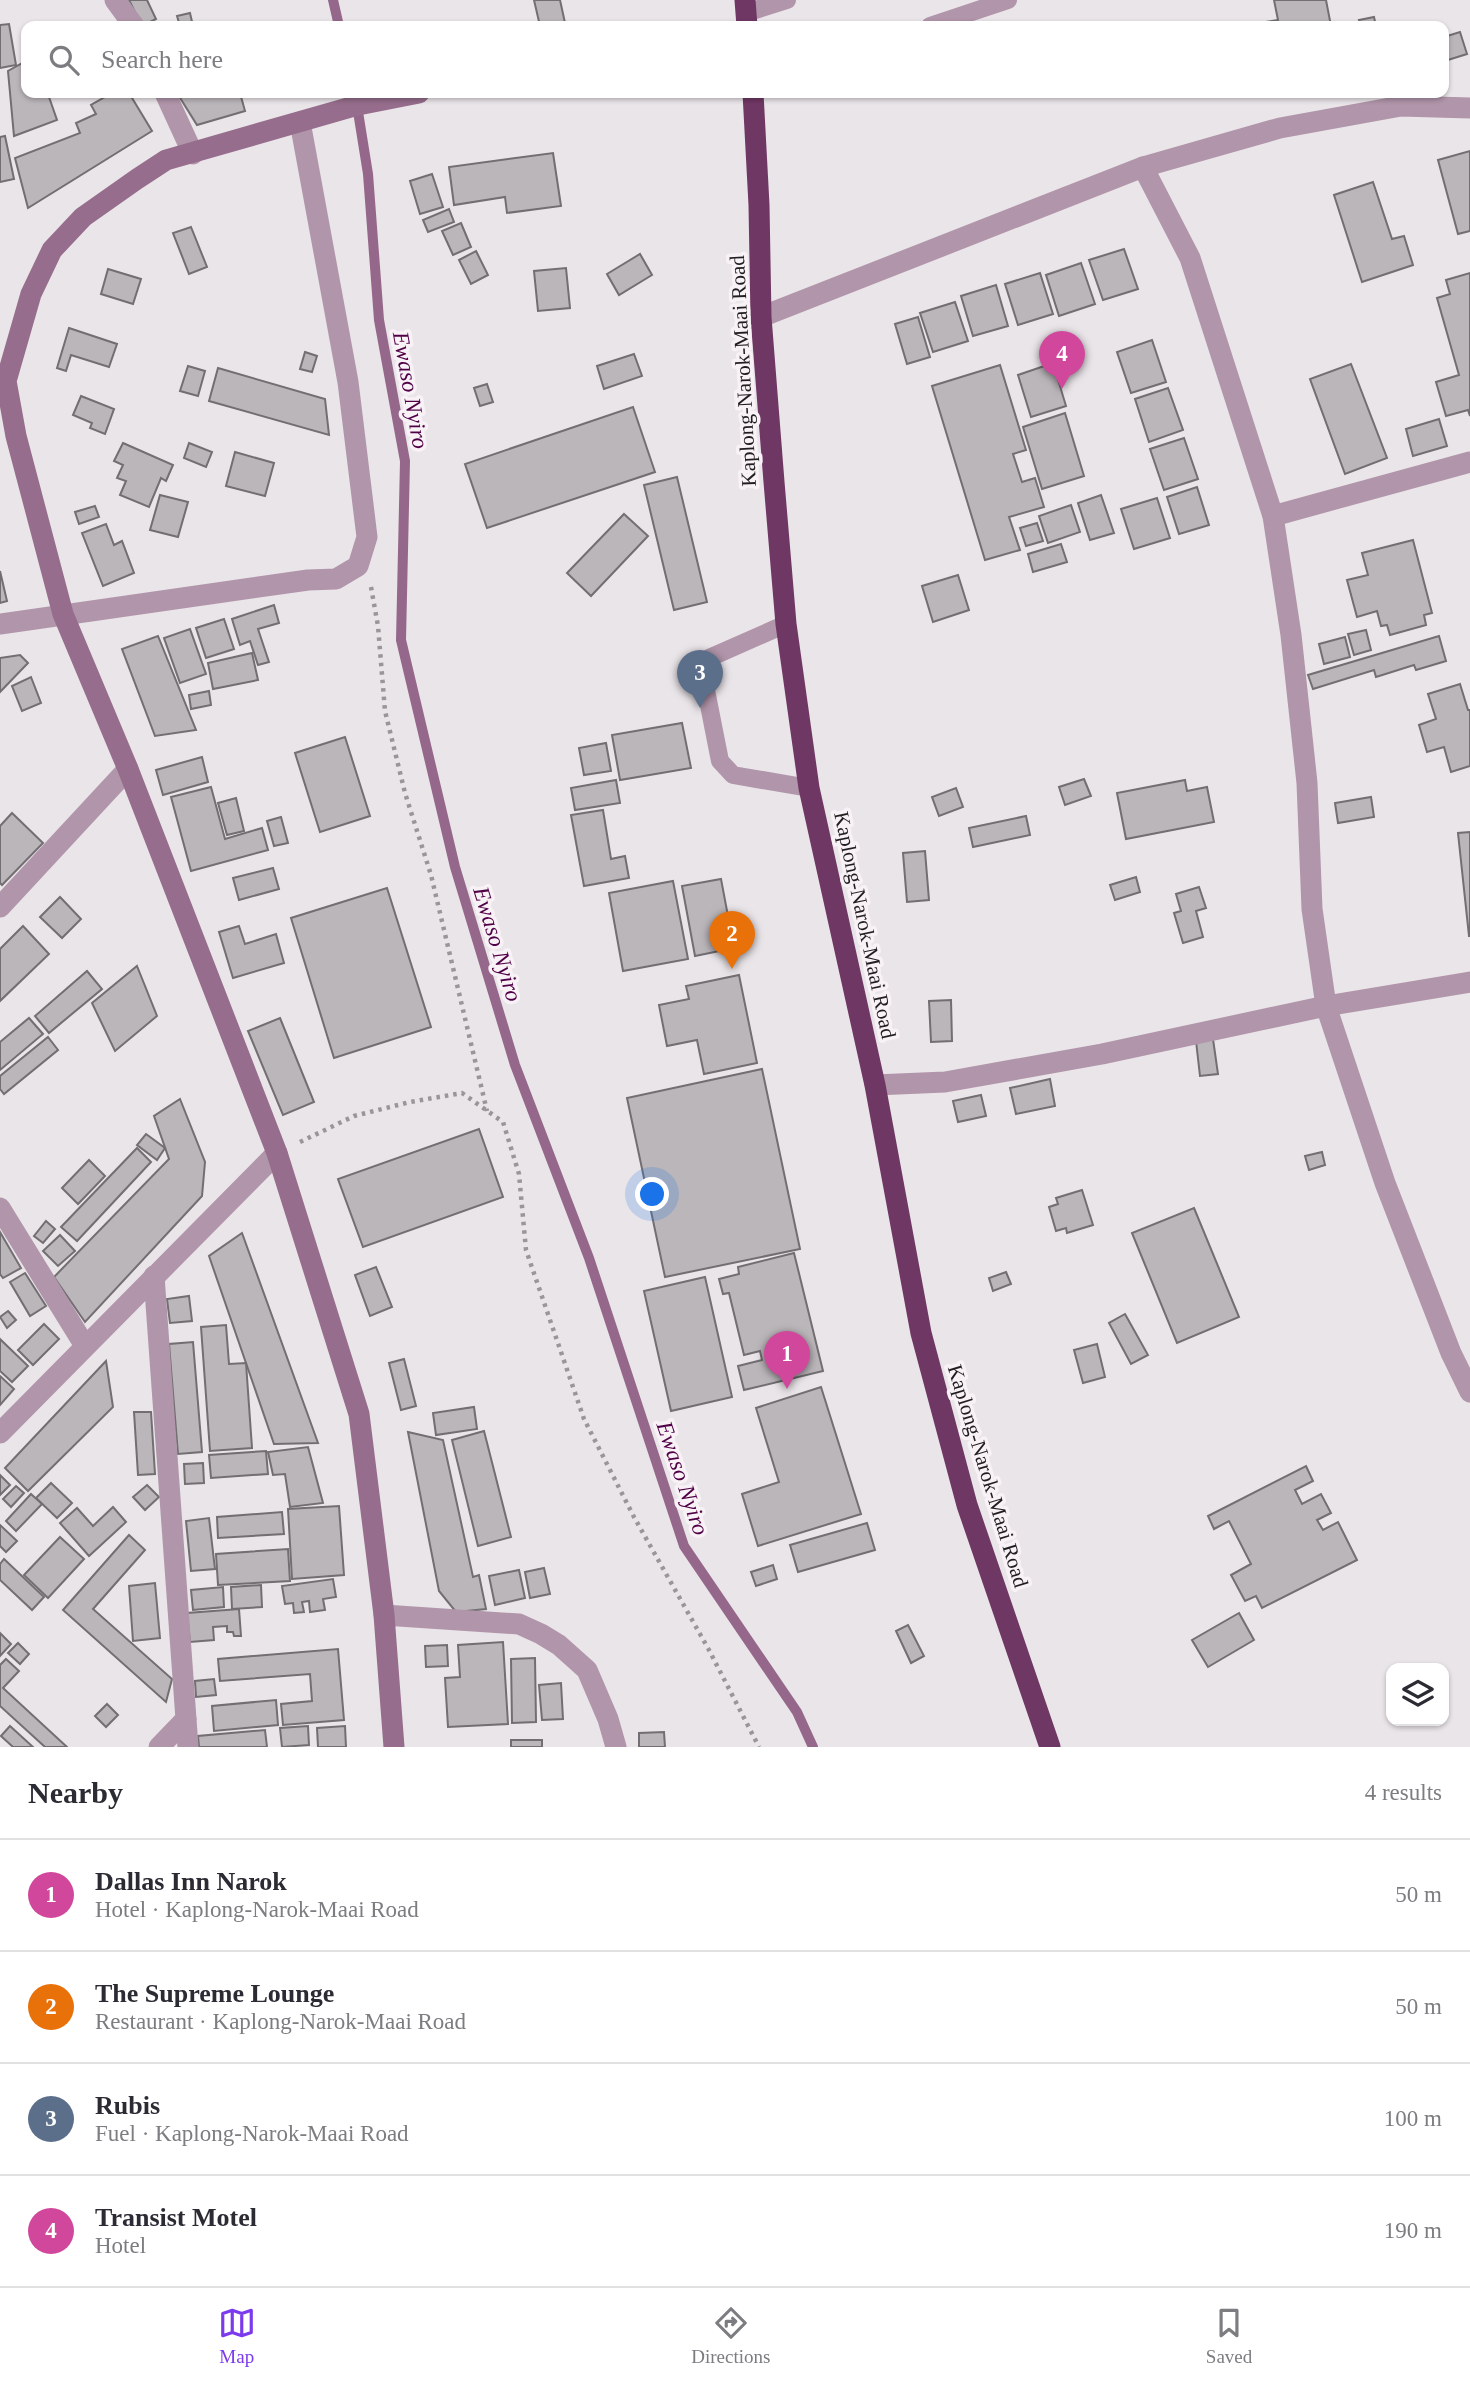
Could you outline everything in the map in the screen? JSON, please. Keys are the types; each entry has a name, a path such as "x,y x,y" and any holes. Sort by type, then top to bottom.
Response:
{"highway":[{"name":"Kaplong-Narok-Maai Road","path":"753,98 761,317 786,624 809,788 875,1085 921,1333 967,1505 1050,1747"}],"street":[{"path":"115,0 130,21"},
{"path":"167,98 193,154"},
{"path":"394,98 358,105 166,160 83,217 52,250 31,294 3,381 63,614 128,769 277,1153 362,1425 384,1615 394,1747"},
{"path":"761,317 1143,167 1280,128 1401,106 1470,108"},
{"path":"0,624 308,580 336,579 358,566 367,537 348,382 300,122"},
{"path":"1143,167 1190,258 1273,516 1292,635 1305,756 1312,909 1326,1006 1385,1183 1451,1353 1470,1392"},
{"path":"1273,516 1470,462"},
{"path":"0,907 128,769"},
{"path":"875,1085 945,1082 1102,1054 1326,1006 1470,982"},
{"path":"0,1433 277,1153"},
{"path":"0,1208 85,1346"},
{"path":"154,1276 188,1747"},
{"path":"384,1615 519,1624 541,1634 559,1645 587,1670 617,1747"},
{"path":"159,1747 186,1719"}],"lane":[{"path":"746,13 787,0"},
{"path":"945,21 1008,0"},
{"path":"786,624 709,657 702,670 720,761 733,775 809,788"}],"path":[{"path":"358,566 371,587 378,625 385,711 405,793 430,875 487,1111"},
{"path":"277,1153 354,1116 462,1093 503,1122 519,1174 526,1250 584,1419 759,1747"}],"building":[{"path":"129,0 147,0 156,19 140,21"},
{"path":"534,0 560,0 565,21 539,21"},
{"path":"1274,0 1326,0 1330,21 1272,21 1278,20"},
{"path":"190,13 192,21 178,21 177,16"},
{"path":"1374,17 1375,21 1359,21"},
{"path":"9,24 16,65 0,68 0,25"},
{"path":"1460,32 1467,54 1449,60 1449,35"},
{"path":"21,64 21,98 49,98 57,120 14,136 8,71"},
{"path":"103,98 132,98 152,131 28,208 15,158 80,133 76,123 96,114 91,105"},
{"path":"180,98 241,98 245,111 197,125"},
{"path":"5,136 14,179 0,182 0,137"},
{"path":"1470,151 1470,231 1458,234 1438,160"},
{"path":"553,153 561,206 507,213 505,197 454,205 449,167"},
{"path":"432,174 443,207 420,214 410,181"},
{"path":"1373,182 1392,239 1404,236 1413,265 1362,282 1334,195"},
{"path":"449,209 454,222 428,232 423,220"},
{"path":"461,223 471,247 453,255 442,231"},
{"path":"191,227 207,267 189,274 173,233"},
{"path":"1124,249 1138,289 1103,300 1089,260"},
{"path":"476,251 488,275 471,284 459,260"},
{"path":"640,254 652,275 619,295 607,274"},
{"path":"1081,263 1095,304 1059,316 1046,275"},
{"path":"566,268 570,308 538,311 534,271"},
{"path":"108,269 141,279 133,304 101,294"},
{"path":"1040,273 1053,314 1018,325 1005,284"},
{"path":"1470,273 1470,416 1468,410 1446,416 1436,382 1459,375 1437,298 1450,294 1446,280"},
{"path":"996,285 1008,326 973,336 961,296"},
{"path":"955,302 968,341 933,352 920,313"},
{"path":"918,317 930,357 907,364 895,324"},
{"path":"69,328 117,344 109,367 71,355 66,371 57,368"},
{"path":"1152,340 1166,382 1131,393 1117,352"},
{"path":"305,352 317,356 312,372 300,369"},
{"path":"634,354 642,376 604,389 597,366"},
{"path":"1053,363 1066,406 1031,417 1018,375"},
{"path":"1351,364 1387,458 1345,474 1310,379"},
{"path":"1000,365 1026,450 1013,454 1022,482 1035,478 1044,507 1009,517 1020,550 985,560 932,386"},
{"path":"188,366 205,371 198,396 180,391"},
{"path":"218,368 325,399 329,435 209,401"},
{"path":"487,384 493,402 480,406 474,388"},
{"path":"1168,388 1183,430 1149,442 1135,399"},
{"path":"81,396 114,409 105,434 90,428 92,423 73,415"},
{"path":"633,407 655,472 487,528 465,464"},
{"path":"1065,413 1084,476 1042,489 1023,427"},
{"path":"1439,419 1447,446 1413,456 1406,429"},
{"path":"1184,438 1198,479 1164,490 1150,449"},
{"path":"123,443 173,465 166,481 161,478 149,507 120,495 126,481 117,478 123,465 114,461"},
{"path":"189,443 212,452 206,467 184,458"},
{"path":"235,452 274,463 265,496 226,486"},
{"path":"677,477 707,602 674,610 644,485"},
{"path":"1197,487 1209,525 1179,534 1167,497"},
{"path":"160,495 188,502 178,537 150,530"},
{"path":"1101,495 1114,533 1090,540 1078,503"},
{"path":"1157,498 1170,538 1134,549 1121,509"},
{"path":"1071,505 1080,532 1048,543 1039,516"},
{"path":"95,506 99,517 79,524 75,512"},
{"path":"624,514 648,536 591,596 567,573"},
{"path":"1037,523 1043,541 1026,546 1020,528"},
{"path":"106,524 114,545 122,541 134,573 103,586 82,533"},
{"path":"1413,540 1432,613 1424,615 1426,625 1390,635 1387,625 1381,626 1377,611 1357,617 1347,580 1368,575 1362,553"},
{"path":"1061,544 1067,562 1033,572 1028,554"},
{"path":"0,571 7,601 0,603"},
{"path":"958,575 969,610 933,622 922,586"},
{"path":"274,605 279,623 258,629 269,662 258,665 250,641 240,645 232,619"},
{"path":"224,619 234,649 206,658 196,628"},
{"path":"190,629 206,674 180,683 164,638"},
{"path":"1366,630 1371,650 1354,655 1348,634"},
{"path":"158,636 196,730 155,736 122,649"},
{"path":"1439,636 1446,661 1416,670 1414,665 1376,677 1374,670 1313,689 1308,675"},
{"path":"1345,637 1350,657 1324,664 1319,644"},
{"path":"252,653 258,680 213,689 208,663"},
{"path":"20,655 28,663 0,692 0,658"},
{"path":"31,677 41,703 22,711 12,686"},
{"path":"1460,684 1470,710 1470,766 1451,772 1444,747 1427,752 1419,725 1436,719 1428,694"},
{"path":"209,691 211,705 191,709 189,695"},
{"path":"682,723 691,768 620,780 612,735"},
{"path":"345,737 370,816 320,832 295,753"},
{"path":"606,743 611,771 584,775 579,748"},
{"path":"202,757 208,782 163,795 156,770"},
{"path":"1084,779 1091,796 1065,805 1059,787"},
{"path":"616,780 620,803 575,810 571,788"},
{"path":"1185,780 1187,791 1207,787 1214,822 1126,839 1117,793"},
{"path":"211,787 225,839 262,828 268,850 191,871 171,797"},
{"path":"956,788 963,807 939,816 932,797"},
{"path":"1371,797 1374,817 1338,823 1335,803"},
{"path":"236,798 244,831 227,835 218,803"},
{"path":"603,810 611,859 625,856 629,878 584,886 571,815"},
{"path":"12,813 43,843 2,885 0,826"},
{"path":"1026,816 1030,835 973,847 969,828"},
{"path":"281,817 288,843 274,846 267,821"},
{"path":"1470,832 1470,936 1469,936 1458,833"},
{"path":"925,851 929,900 907,902 903,853"},
{"path":"273,868 279,889 239,900 233,878"},
{"path":"1136,877 1140,892 1115,900 1110,885"},
{"path":"721,879 734,948 695,956 682,886"},
{"path":"673,881 688,959 623,971 609,893"},
{"path":"1199,887 1206,908 1196,911 1203,937 1183,943 1174,913 1181,911 1176,894"},
{"path":"387,888 431,1027 334,1058 291,918"},
{"path":"60,897 81,919 62,938 40,917"},
{"path":"23,926 49,954 0,1001 0,949"},
{"path":"239,926 245,944 276,934 284,963 233,978 219,932"},
{"path":"137,966 157,1016 115,1051 92,1003"},
{"path":"87,971 102,989 49,1033 35,1016"},
{"path":"739,975 757,1063 704,1074 697,1040 667,1046 659,1005 689,999 686,986"},
{"path":"951,1000 952,1041 931,1042 929,1001"},
{"path":"29,1018 43,1034 0,1070 0,1042"},
{"path":"280,1018 314,1102 283,1115 248,1031"},
{"path":"48,1037 58,1050 4,1094 0,1089 0,1076"},
{"path":"1213,1039 1218,1074 1200,1076 1196,1041"},
{"path":"762,1069 800,1249 665,1277 627,1098"},
{"path":"1050,1079 1055,1106 1016,1114 1010,1088"},
{"path":"981,1095 986,1116 958,1122 953,1101"},
{"path":"180,1099 205,1162 202,1196 85,1322 54,1277 169,1159 154,1116"},
{"path":"479,1129 503,1197 363,1247 338,1179"},
{"path":"146,1134 165,1148 157,1160 137,1145"},
{"path":"137,1148 151,1162 77,1241 61,1227"},
{"path":"1322,1152 1325,1165 1309,1170 1305,1156"},
{"path":"89,1160 105,1176 78,1204 62,1188"},
{"path":"1082,1190 1093,1225 1067,1233 1066,1228 1056,1231 1049,1207 1058,1204 1056,1198"},
{"path":"1194,1208 1239,1317 1177,1343 1132,1233"},
{"path":"46,1221 55,1229 43,1243 34,1236"},
{"path":"0,1232 21,1268 3,1278 0,1274"},
{"path":"242,1233 318,1443 274,1444 209,1256"},
{"path":"60,1235 75,1251 58,1266 43,1251"},
{"path":"794,1253 823,1371 744,1390 738,1366 762,1360 760,1351 744,1355 729,1293 723,1294 719,1279 739,1274 738,1267"},
{"path":"376,1267 392,1307 370,1316 355,1275"},
{"path":"1006,1272 1011,1284 993,1291 989,1278"},
{"path":"25,1273 46,1306 30,1316 10,1282"},
{"path":"705,1277 732,1397 671,1411 644,1291"},
{"path":"189,1296 192,1321 170,1323 167,1299"},
{"path":"8,1311 16,1320 7,1328 0,1317"},
{"path":"1125,1314 1148,1355 1131,1364 1109,1323"},
{"path":"44,1324 59,1339 33,1365 18,1350"},
{"path":"226,1325 229,1364 246,1363 252,1448 210,1451 201,1327"},
{"path":"0,1339 28,1366 12,1382 0,1371"},
{"path":"193,1342 202,1452 178,1454 169,1344"},
{"path":"1097,1344 1105,1377 1083,1383 1074,1350"},
{"path":"404,1359 416,1406 401,1410 389,1363"},
{"path":"106,1361 113,1407 28,1491 5,1468"},
{"path":"0,1376 14,1389 0,1405"},
{"path":"821,1387 861,1514 758,1546 742,1494 779,1482 756,1408"},
{"path":"474,1407 477,1429 436,1435 433,1413"},
{"path":"134,1412 151,1412 155,1474 138,1475"},
{"path":"484,1431 511,1537 478,1546 452,1440"},
{"path":"408,1432 443,1440 473,1577 479,1575 486,1609 456,1612 439,1591"},
{"path":"308,1447 323,1503 290,1507 285,1474 273,1475 268,1452"},
{"path":"266,1451 268,1474 211,1478 209,1455"},
{"path":"203,1463 204,1483 185,1484 184,1464"},
{"path":"1306,1466 1313,1481 1295,1490 1302,1504 1321,1494 1331,1513 1317,1520 1323,1530 1338,1522 1357,1560 1262,1608 1256,1596 1245,1601 1231,1575 1251,1564 1229,1521 1214,1529 1208,1516"},
{"path":"0,1475 10,1485 0,1495"},
{"path":"51,1483 72,1503 57,1518 36,1498"},
{"path":"147,1485 159,1497 145,1510 133,1497"},
{"path":"16,1486 24,1493 11,1507 3,1499"},
{"path":"31,1494 42,1504 16,1531 6,1521"},
{"path":"339,1506 344,1575 292,1579 288,1509"},
{"path":"113,1507 126,1522 89,1556 60,1523 77,1508 93,1526"},
{"path":"282,1512 284,1534 218,1538 217,1517"},
{"path":"209,1518 215,1569 191,1571 186,1521"},
{"path":"867,1523 875,1550 798,1572 790,1545"},
{"path":"0,1525 17,1541 6,1552 0,1546"},
{"path":"129,1535 145,1550 93,1609 172,1679 166,1702 63,1610"},
{"path":"60,1537 84,1559 48,1598 24,1575"},
{"path":"288,1549 290,1581 218,1585 216,1554"},
{"path":"4,1559 44,1597 32,1610 0,1580 0,1564"},
{"path":"773,1565 777,1579 756,1586 751,1572"},
{"path":"544,1568 550,1594 530,1598 525,1572"},
{"path":"519,1570 525,1598 495,1605 489,1576"},
{"path":"333,1579 336,1597 323,1599 325,1610 310,1612 309,1601 302,1602 304,1612 294,1613 293,1603 285,1604 282,1586"},
{"path":"155,1583 160,1638 133,1641 129,1586"},
{"path":"261,1585 262,1607 232,1609 231,1587"},
{"path":"223,1587 224,1607 193,1610 191,1590"},
{"path":"239,1609 241,1636 227,1632 227,1626 213,1627 214,1640 190,1642 187,1613"},
{"path":"1239,1613 1254,1640 1208,1667 1192,1640"},
{"path":"908,1625 924,1656 911,1663 896,1631"},
{"path":"0,1633 11,1644 0,1656"},
{"path":"503,1642 508,1724 448,1727 445,1678 460,1677 458,1645"},
{"path":"18,1643 29,1654 20,1664 8,1653"},
{"path":"447,1645 448,1666 426,1667 425,1646"},
{"path":"338,1649 344,1720 283,1725 281,1704 312,1701 310,1674 220,1681 218,1659"},
{"path":"535,1658 536,1722 512,1723 511,1659"},
{"path":"6,1659 19,1671 3,1688 67,1747 45,1747 0,1706 0,1665"},
{"path":"214,1679 216,1695 196,1697 195,1681"},
{"path":"561,1683 563,1719 542,1720 539,1685"},
{"path":"276,1700 278,1725 214,1731 212,1706"},
{"path":"107,1704 118,1715 106,1727 95,1716"},
{"path":"10,1726 33,1747 13,1747 1,1736"},
{"path":"308,1726 309,1745 282,1747 280,1728"},
{"path":"345,1726 346,1747 318,1747 317,1728"},
{"path":"265,1730 267,1747 199,1747 198,1736"},
{"path":"664,1732 665,1747 639,1747 639,1733"},
{"path":"511,1740 542,1740 542,1747 511,1747"}],"waterway":[{"name":"Ewaso Nyiro","path":"333,0 338,21"},
{"name":"Ewaso Nyiro","path":"356,98 368,174 379,320 405,461 401,640 455,867 515,1065 589,1258 684,1546 797,1712 813,1747"}],"place":[{"name":"Transist Motel","path":"1062,389"},
{"name":"Rubis","path":"700,708"},
{"name":"The Supreme Lounge","path":"732,969"},
{"name":"Dallas Inn Narok","path":"787,1389"}]}
